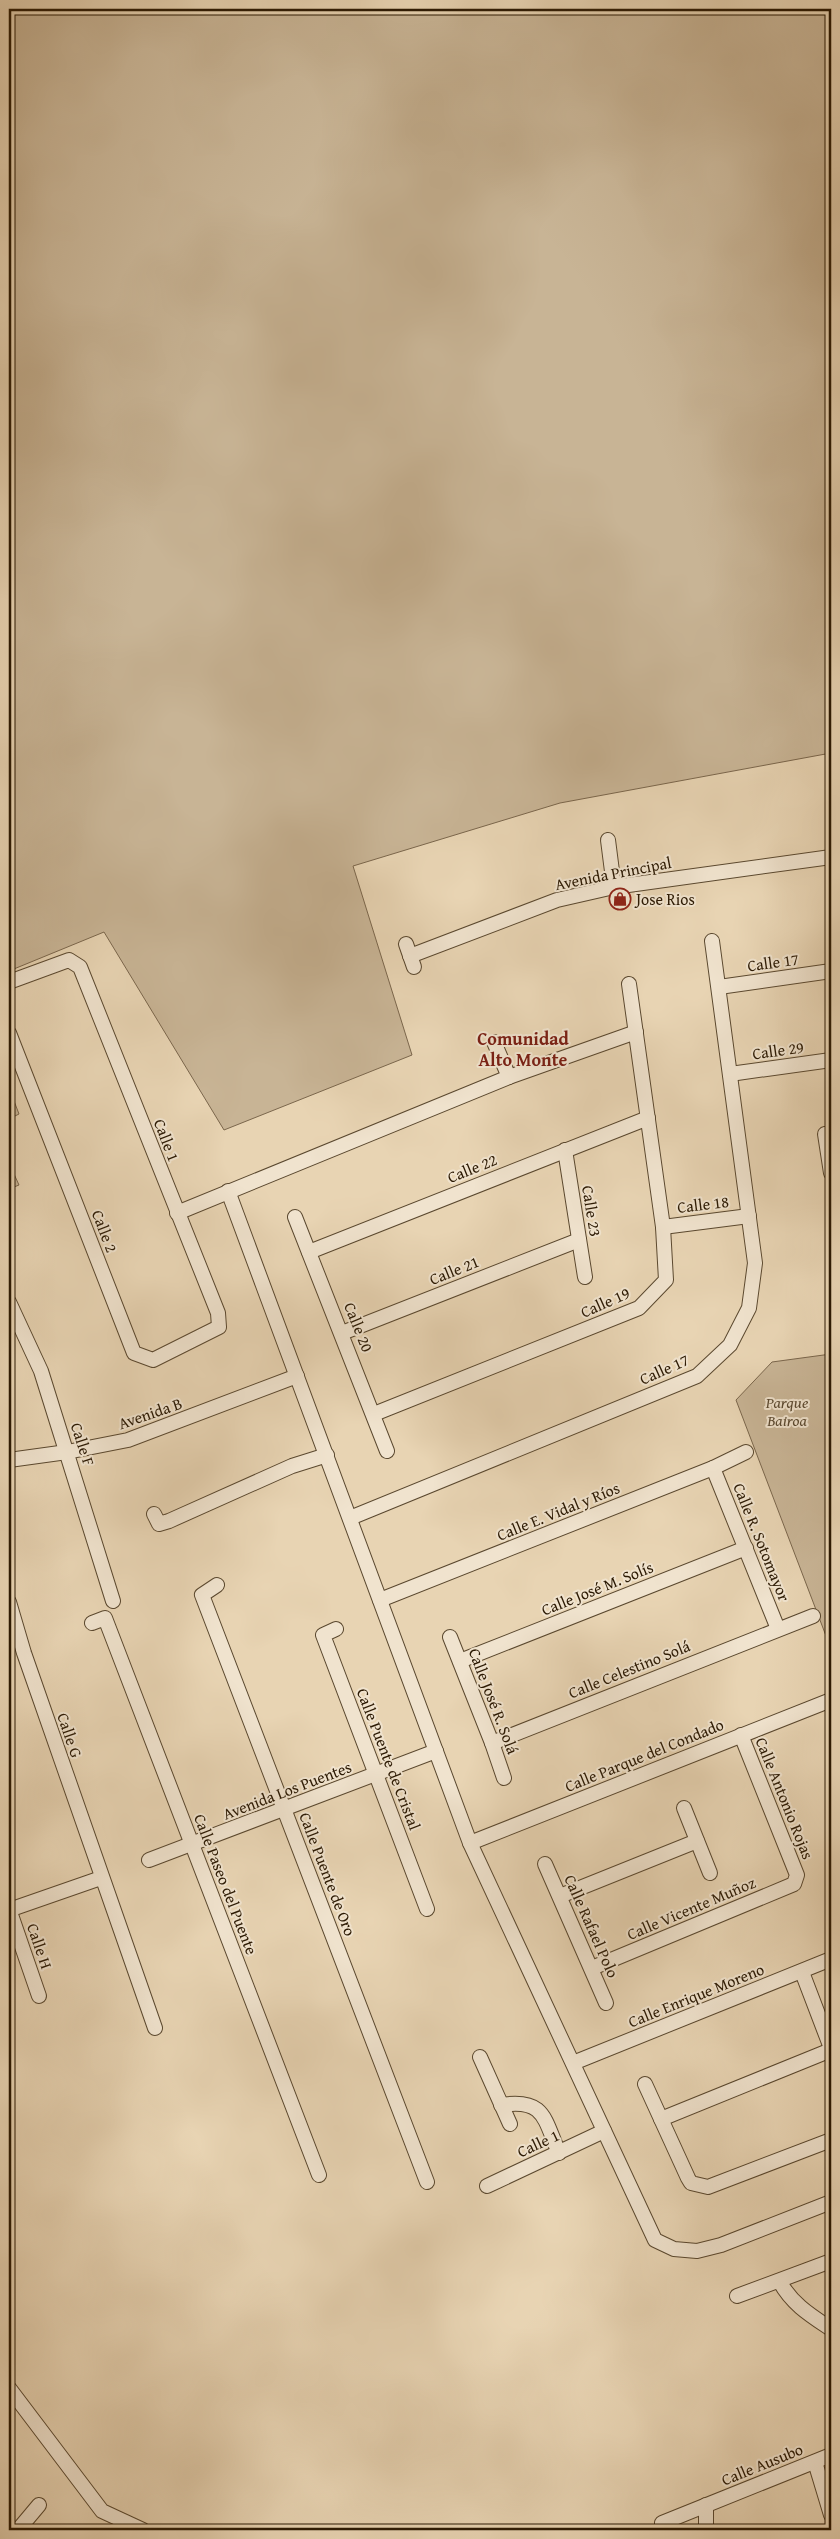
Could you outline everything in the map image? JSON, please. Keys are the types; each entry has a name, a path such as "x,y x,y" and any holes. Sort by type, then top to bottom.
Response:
{"street":[{"path":"608,840 614,887"},
{"name":"Avenida Principal","path":"410,956 557,900 614,887 831,857"},
{"name":"Calle 17","path":"350,1518 697,1376 730,1345 749,1308 755,1263 712,941"},
{"name":"Calle 1","path":"9,982 70,960 80,966 218,1313 219,1327"},
{"name":"Calle 17","path":"719,987 831,971"},
{"name":"Calle 19","path":"374,1414 639,1308 666,1280 663,1227 629,984"},
{"path":"177,1213 509,1077 636,1032"},
{"name":"Calle 2","path":"9,1033 134,1353 153,1360 219,1327"},
{"path":"494,1042 509,1077"},
{"name":"Calle 29","path":"730,1074 831,1060"},
{"name":"Calle 22","path":"309,1252 648,1118"},
{"path":"824,1134 830,1148 831,1173"},
{"name":"Calle 23","path":"565,1150 585,1278"},
{"path":"228,1191 470,1843 655,2240 674,2249 697,2252 721,2245 831,2202"},
{"name":"Calle 18","path":"663,1227 749,1216"},
{"name":"Calle 20","path":"295,1217 374,1414 387,1452"},
{"name":"Calle 21","path":"342,1333 579,1240"},
{"name":"Calle F","path":"9,1302 41,1371 113,1601"},
{"name":"Avenida B","path":"9,1460 67,1452 149,1434 297,1376"},
{"name":"Calle E. Vidal y Ríos","path":"380,1600 713,1468 746,1452"},
{"path":"154,1514 159,1524 169,1521 292,1466 327,1455"},
{"name":"Calle R. Sotomayor","path":"713,1468 778,1628"},
{"name":"Calle José M. Solís","path":"460,1661 746,1548"},
{"name":"Calle Puente de Oro","path":"216,1585 202,1595 427,2182"},
{"name":"Calle G","path":"9,1602 24,1653 101,1878 155,2028"},
{"name":"Calle Celestino Solá","path":"492,1743 778,1628 813,1616"},
{"name":"Calle Paseo del Puente","path":"92,1623 105,1618 319,2175"},
{"name":"Calle Puente de Cristal","path":"336,1630 323,1635 427,1910"},
{"name":"Calle José R. Solá","path":"450,1637 504,1778"},
{"name":"Calle Parque del Condado","path":"470,1843 831,1700"},
{"name":"Calle Antonio Rojas","path":"741,1735 797,1875"},
{"name":"Avenida Los Puentes","path":"149,1860 436,1751"},
{"path":"684,1808 710,1873"},
{"path":"560,1896 697,1841"},
{"name":"Calle Rafael Polo","path":"545,1864 606,2003"},
{"name":"Calle Vicente Muñoz","path":"592,1968 794,1884 797,1875"},
{"path":"9,1910 101,1878"},
{"name":"Calle H","path":"9,1910 39,1996"},
{"name":"Calle Enrique Moreno","path":"573,2063 831,1959"},
{"path":"661,2118 831,2049 802,1972"},
{"path":"480,2057 510,2124"},
{"path":"645,2084 688,2178 692,2183 700,2186 708,2187 831,2140"},
{"path":"501,2105 533,2106 540,2110 559,2153"},
{"name":"Calle 1","path":"487,2186 604,2132"},
{"path":"737,2296 780,2282 831,2261"},
{"path":"780,2282 788,2296 802,2310 831,2329"},
{"path":"9,2388 102,2511 143,2530"},
{"name":"Calle Ausubo","path":"662,2523 831,2455"},
{"path":"815,2462 831,2515"},
{"path":"18,2530 39,2505"},
{"path":"706,2506 706,2530"}],"green space":[{"path":"9,9 831,9 831,753 560,803 353,866 412,1055 224,1130 104,932 9,971"},
{"path":"9,1088 19,1114 9,1119"},
{"path":"9,1163 19,1185 9,1189"},
{"name":"Parque Bairoa","path":"831,1354 831,1649 736,1400 772,1362"}],"place":[{"name":"Jose Rios","path":"620,899"}],"district":[{"name":"Comunidad Alto Monte","path":"523,1048"}]}
